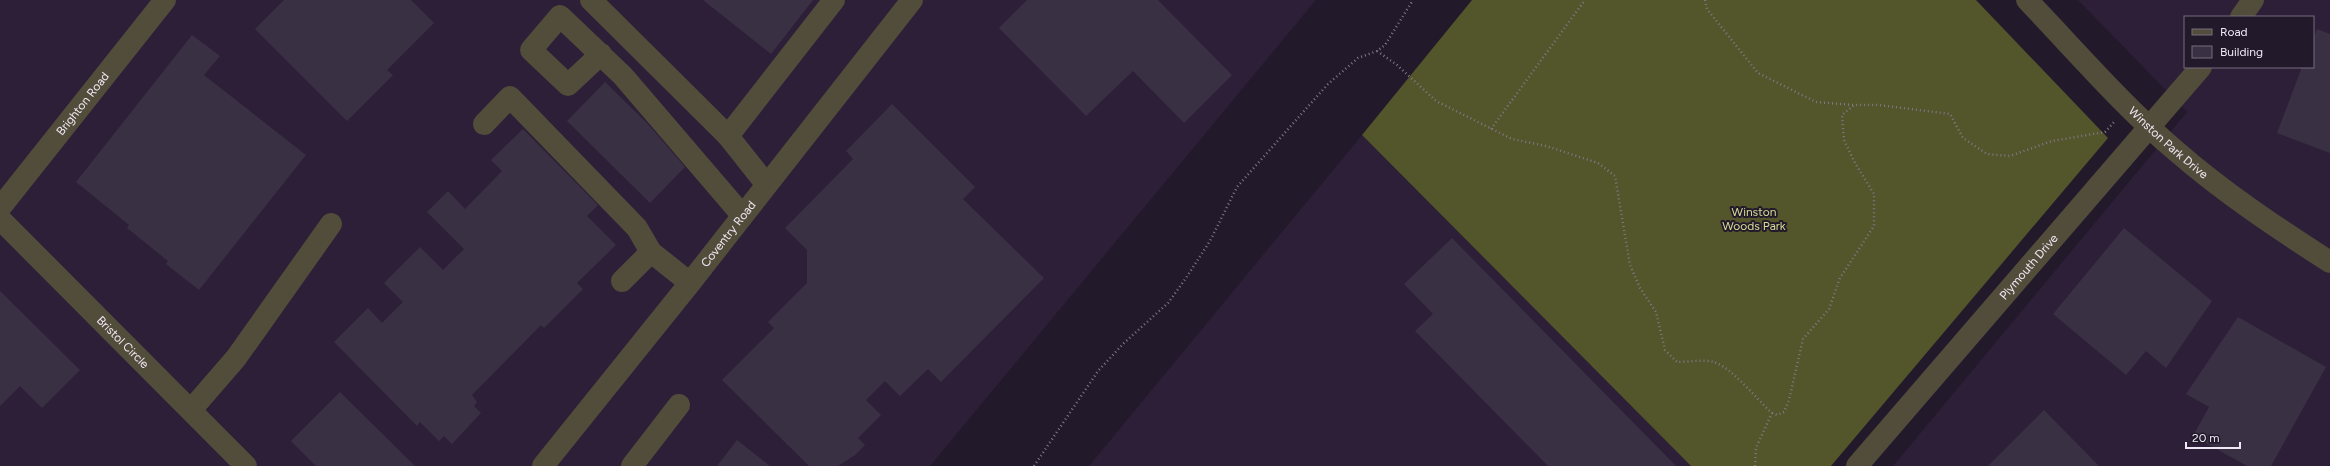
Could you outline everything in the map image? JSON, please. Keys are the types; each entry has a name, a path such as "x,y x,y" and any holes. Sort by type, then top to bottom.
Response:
{"street":[{"name":"Brighton Road","path":"0,208 165,0"},
{"path":"591,0 728,136 766,184"},
{"path":"728,136 834,0"},
{"name":"Coventry Road","path":"543,466 690,283 766,184 912,0"},
{"name":"Winston Park Drive","path":"2027,0 2128,106 2176,151 2277,228 2330,262"},
{"path":"2242,16 2253,0"},
{"path":"601,54 624,76 742,215"},
{"name":"Plymouth Drive","path":"1857,466 2200,68"},
{"path":"484,124 510,97 637,228 650,252 690,283"},
{"name":"Bristol Circle","path":"0,219 246,466"},
{"path":"191,410 236,358 332,224"},
{"path":"622,281 650,252"},
{"path":"632,466 679,405"}],"path":[{"path":"1034,466 1098,371 1124,343 1168,303 1210,241 1237,188 1328,84 1358,58 1377,51 1385,45 1413,0"},
{"path":"1491,130 1585,0"},
{"path":"1705,0 1707,9 1758,73 1816,102 1879,105 1950,114 1963,138 1987,154 2010,156 2052,141 2105,132 2128,106"},
{"path":"1377,51 1397,65 1436,101 1491,130 1512,139 1546,146 1598,163 1615,176 1630,265 1640,288 1656,312 1665,350 1677,362 1714,362 1734,374 1754,397 1772,413 1777,415 1784,412 1796,374 1803,338 1829,309 1840,278 1874,226 1874,194 1855,163 1844,140 1842,116 1854,105"},
{"path":"1755,466 1756,448 1769,424 1772,413"}],"shaded area":[{"path":"0,0 1316,0 930,466 0,466"},
{"path":"2078,0 2330,0 2330,466 1893,466 2187,112"},
{"path":"1362,135 1691,466 1089,466"}],"green space":[{"name":"Winston Woods Park","path":"1472,0 1976,0 2108,138 1831,466 1691,466 1362,135"}],"building":[{"path":"284,0 411,0 434,23 387,70 393,75 347,121 255,29"},
{"path":"703,0 813,0 771,54"},
{"path":"1027,0 1158,0 1232,75 1184,123 1133,71 1086,116 999,28"},
{"path":"2317,29 2330,34 2330,153 2277,133 2302,68 2314,68 2314,36"},
{"path":"192,35 220,56 204,75 306,155 199,290 166,264 168,261 127,228 129,225 76,182"},
{"path":"605,82 647,123 685,167 650,203 567,121"},
{"path":"892,104 975,187 963,199 1044,278 941,382 928,369 900,396 885,381 866,400 881,415 858,438 865,445 855,455 838,466 809,466 722,380 774,328 768,322 807,283 807,250 785,228 853,159 846,151"},
{"path":"523,129 598,205 587,216 616,245 577,283 583,289 544,328 541,325 472,395 477,402 474,406 481,413 452,444 444,436 439,441 420,422 417,426 334,342 368,308 382,323 403,302 384,283 420,247 443,270 464,249 427,212 448,191 465,209 502,171 491,160"},
{"path":"2124,228 2212,301 2166,368 2146,351 2126,375 2053,314"},
{"path":"1452,238 1676,466 1548,466 1415,331 1433,314 1404,284"},
{"path":"0,291 80,370 42,408 20,386 0,406"},
{"path":"2238,317 2326,367 2271,466 2247,466 2193,436 2209,407 2186,394"},
{"path":"340,392 415,466 316,466 291,441"},
{"path":"2044,410 2099,466 1988,466"},
{"path":"737,440 770,466 717,466"}]}
